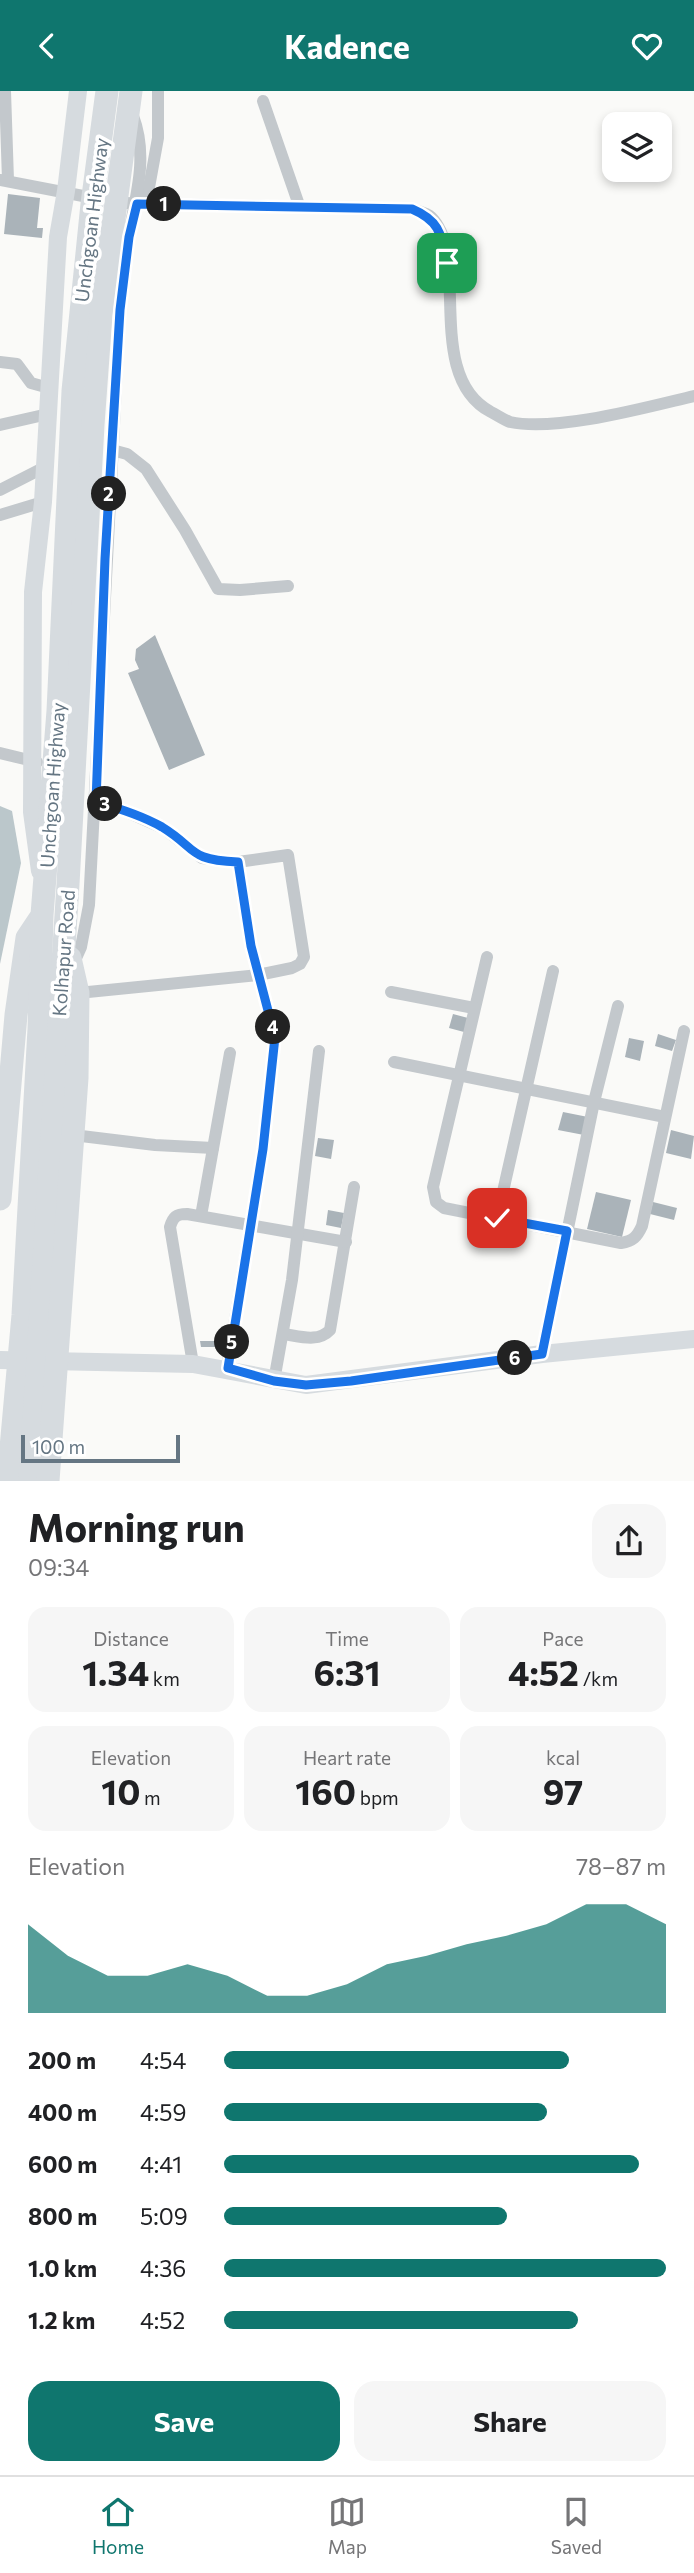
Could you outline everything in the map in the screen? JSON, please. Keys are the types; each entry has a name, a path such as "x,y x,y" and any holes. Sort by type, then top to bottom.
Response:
{"highway":[{"name":"Unchgoan Highway","path":"8,1481 30,1346 44,892 43,763 73,391 92,204 107,91"},
{"name":"Kolhapur Road","path":"30,1346 64,934 101,314 130,99"},
{"path":"0,1199 16,1015 25,951 27,939 42,915"},
{"path":"30,1481 28,1367 72,1135 77,1077 78,993 64,934"},
{"path":"28,1367 48,1481"}],"street":[{"path":"5,91 4,180 75,194"},
{"path":"0,753 43,763 33,592 43,502 58,237 75,194 78,91"},
{"path":"136,204 156,152 158,91"},
{"path":"72,967 81,947 89,905 120,310 136,204 140,142 130,99"},
{"path":"263,101 299,205"},
{"path":"136,204 412,209 430,217 442,236 447,263 453,349 462,382 478,405 509,421 541,424 599,416 694,396"},
{"path":"0,362 11,361 17,364 31,383 49,389"},
{"path":"0,425 48,414"},
{"path":"112,450 127,454 146,469 218,589 288,586"},
{"path":"0,489 45,467"},
{"path":"0,515 43,502"},
{"path":"78,993 258,975 292,968 300,964 304,957 288,855 238,862 202,858 163,828 118,808 96,802"},
{"path":"228,1368 263,1149 275,1037 258,975 238,862"},
{"path":"487,957 434,1195 436,1202 444,1208 621,1243 631,1242 638,1235 684,1031"},
{"path":"497,1218 553,971"},
{"path":"391,992 474,1008"},
{"path":"542,1354 594,1102 618,1006"},
{"path":"274,1381 298,1233 319,1051"},
{"path":"201,1216 230,1053"},
{"path":"394,1062 665,1117"},
{"path":"72,1135 155,1145 213,1148"},
{"path":"283,1334 315,1338 324,1336 330,1330 354,1187"},
{"path":"193,1364 170,1227 173,1218 179,1214 201,1216 346,1242"},
{"path":"28,1367 193,1364 228,1368 274,1381 306,1385 542,1354 692,1342"}],"shaded area":[{"path":"0,806 12,811 21,863 0,964"}],"building":[{"path":"8,194 40,198 37,228 43,228 42,238 4,234"},
{"path":"155,635 205,755 169,770 128,673 139,669 135,660 136,649"},
{"path":"453,1014 468,1018 464,1032 449,1028"},
{"path":"658,1034 676,1040 672,1051 655,1046"},
{"path":"629,1038 644,1041 640,1061 625,1057"},
{"path":"563,1112 588,1117 584,1135 558,1130"},
{"path":"671,1130 694,1136 691,1159 666,1153"},
{"path":"318,1138 334,1140 331,1159 315,1156"},
{"path":"596,1192 631,1200 622,1237 587,1229"},
{"path":"653,1202 677,1208 674,1220 650,1214"},
{"path":"328,1210 344,1213 341,1228 326,1225"},
{"path":"217,1333 227,1333 228,1347 201,1347 200,1341 217,1341"}],"route":[{"path":"447,263 442,236 430,217 412,209 137,204 129,237 116,365 105,559 96,802 118,808 163,828 202,858 238,862 251,946 275,1037 263,1149 228,1368 274,1381 306,1385 542,1354 567,1231 497,1218"}]}
